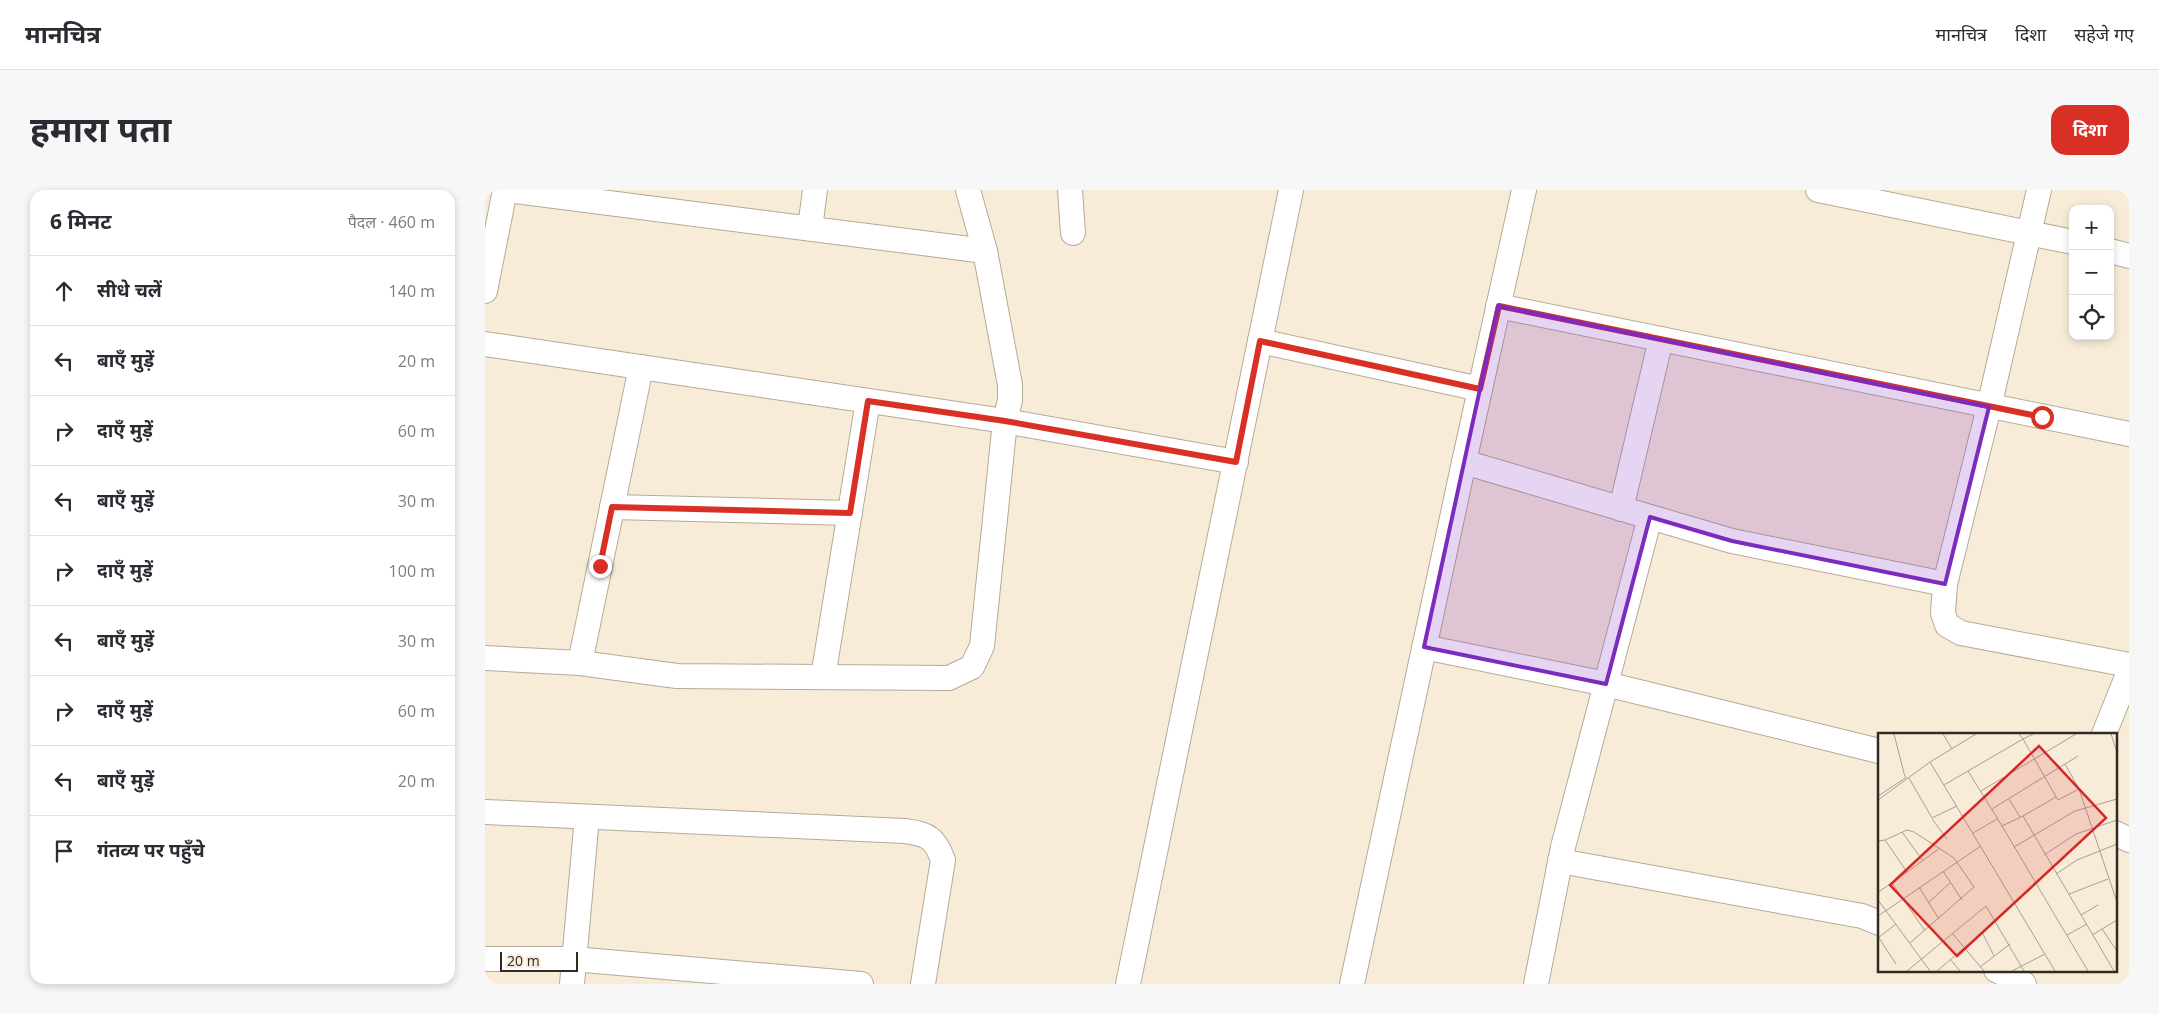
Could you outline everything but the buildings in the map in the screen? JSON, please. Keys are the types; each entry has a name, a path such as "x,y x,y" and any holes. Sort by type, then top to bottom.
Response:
{"street":[{"path":"485,291 506,190 658,200 810,228 985,251"},
{"path":"810,228 815,190"},
{"path":"485,658 580,663 677,676 949,678 972,667 982,646 1005,421 1010,400 1010,384 985,251 968,190"},
{"path":"1070,190 1073,233"},
{"path":"1128,984 1291,190"},
{"path":"1352,984 1524,190"},
{"path":"1818,190 2069,241"},
{"path":"2039,190 1989,407 1945,584 1943,613 1947,625 1961,633 2129,666"},
{"path":"2114,252 2129,256"},
{"path":"1499,306 2129,434"},
{"path":"1621,509 1661,339"},
{"path":"1260,341 1480,389"},
{"path":"485,344 1005,421 1236,462"},
{"path":"580,663 641,368"},
{"path":"823,677 868,401"},
{"path":"1464,462 1732,541 1945,584"},
{"path":"612,507 850,513"},
{"path":"1536,984 1560,861 1650,517"},
{"path":"1424,647 1606,684 1878,751"},
{"path":"2104,733 2129,672"},
{"path":"485,812 905,831 924,834 937,845 943,860 923,984"},
{"path":"572,984 587,817"},
{"path":"2117,834 2129,840"},
{"path":"1560,861 1862,916 1878,923"},
{"path":"485,959 573,959 764,980 861,984"},
{"path":"1990,984 1995,972"},
{"path":"2000,972 2024,984"}],"highlighted area":[{"path":"1498,306 1989,407 1945,584 1732,541 1650,517 1606,684 1424,647"}],"route":[{"path":"600,566 612,507 850,513 868,401 1005,421 1236,462 1260,341 1480,389 1499,306 2042,417"}]}
